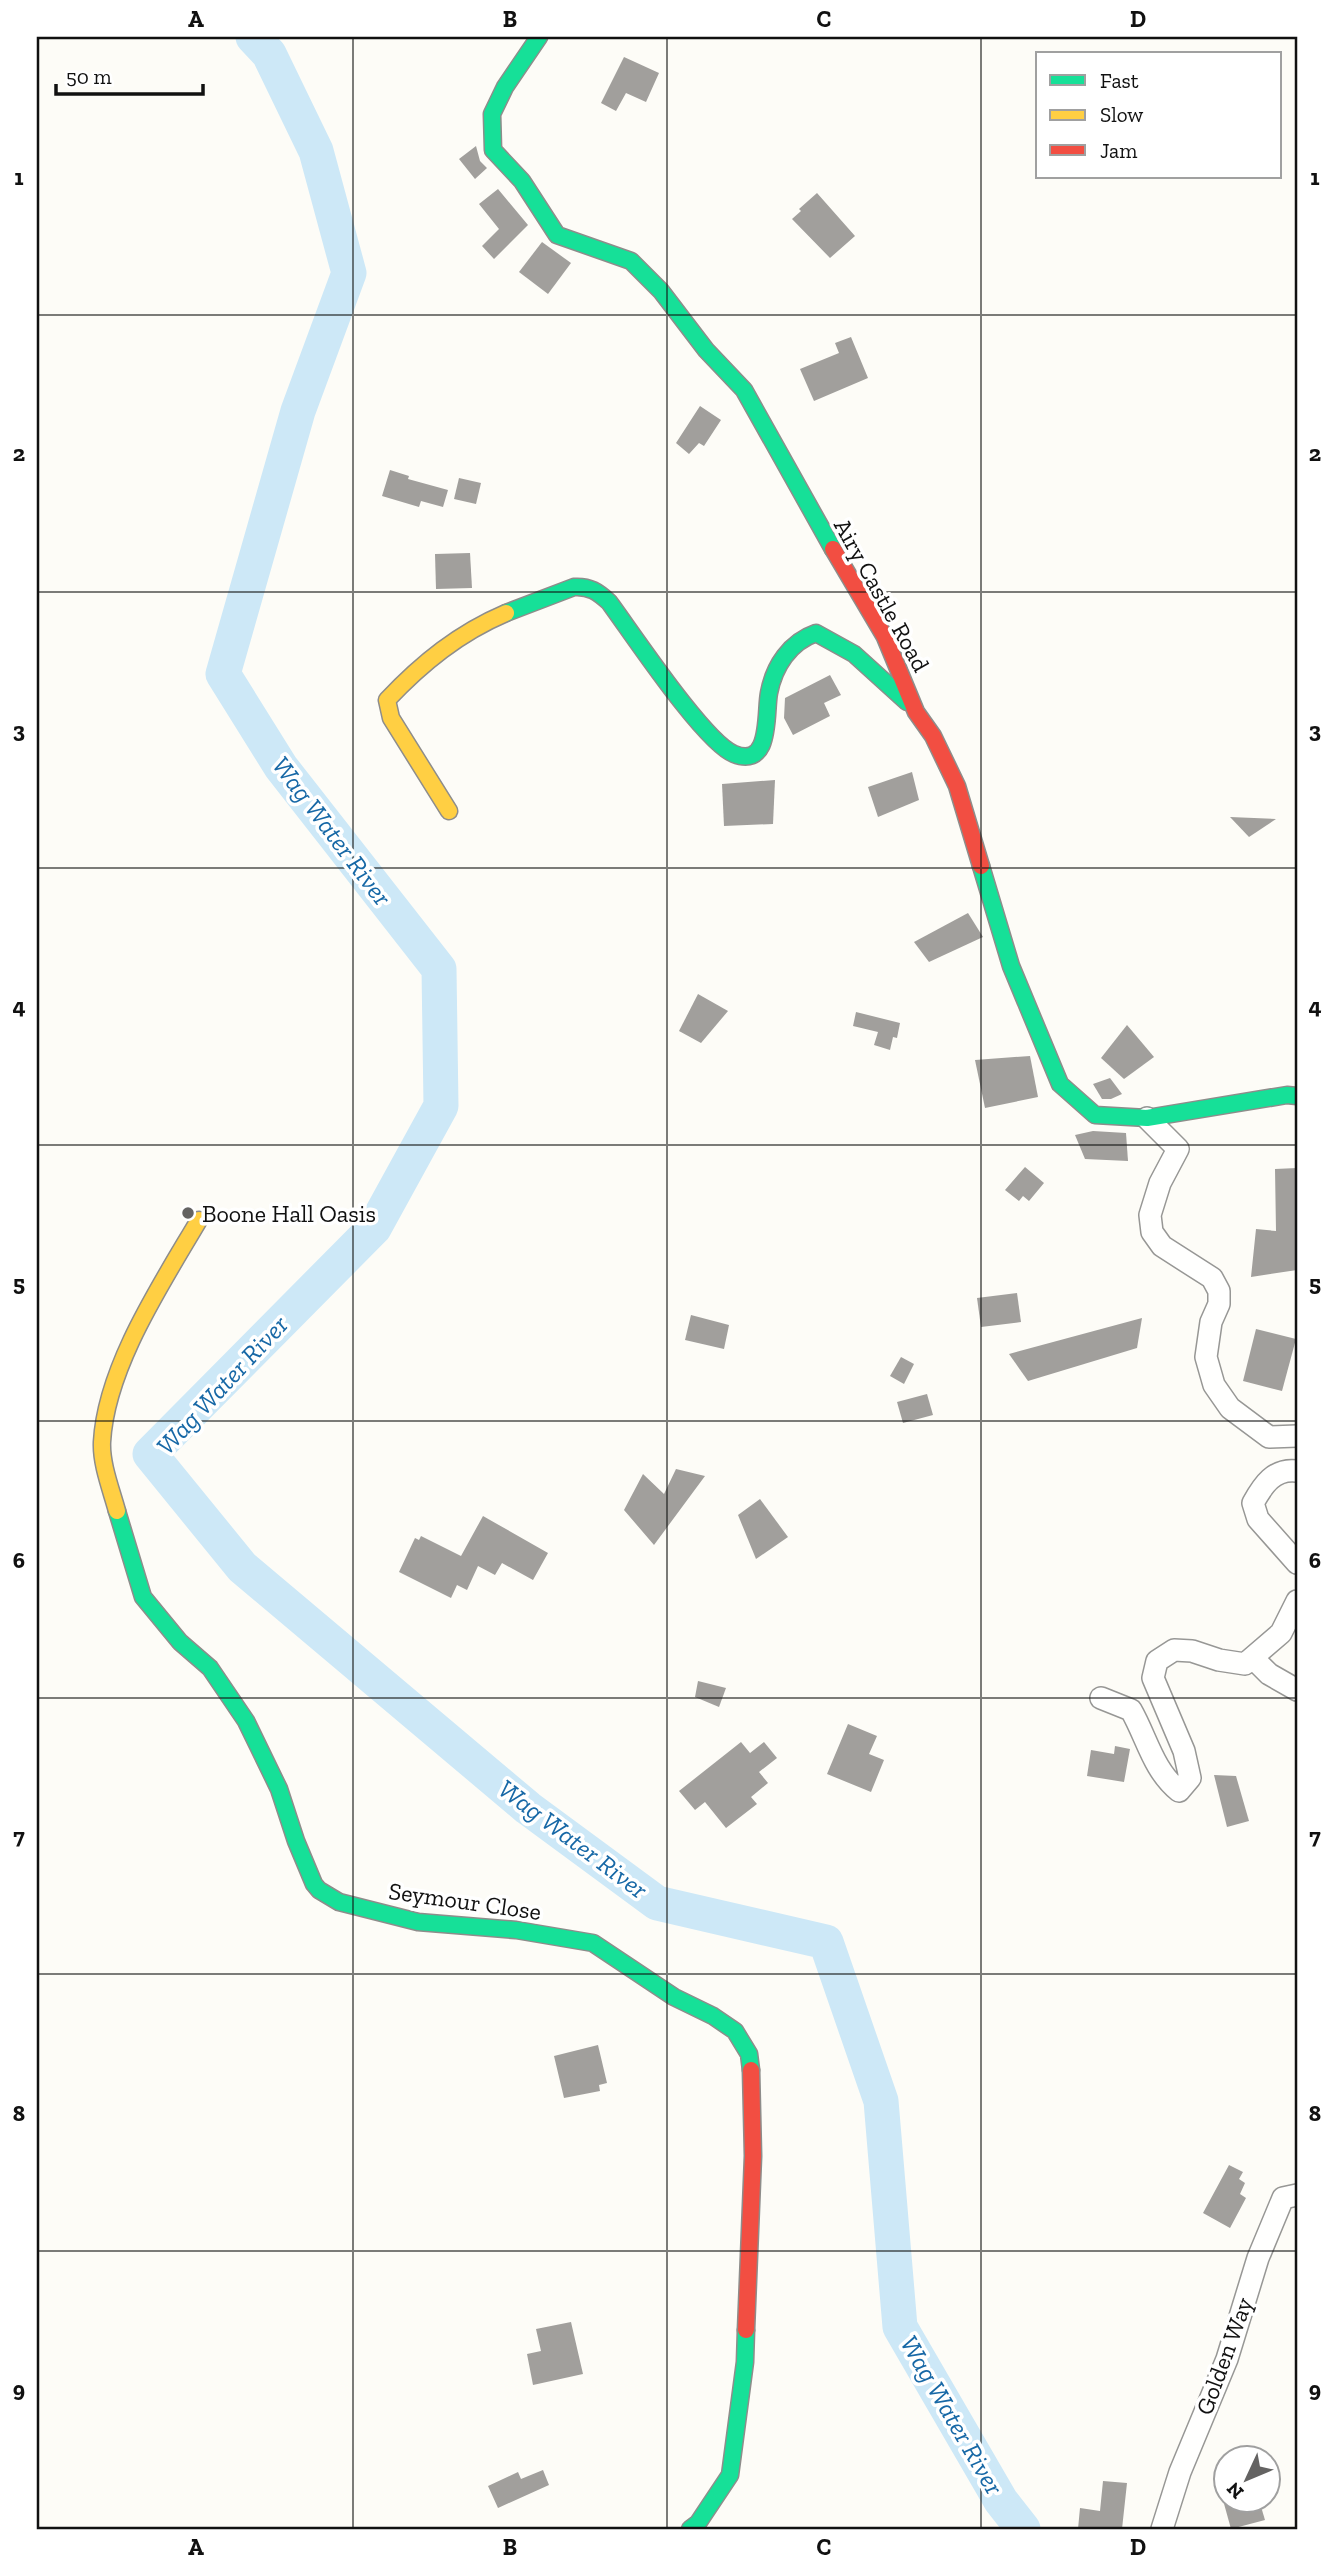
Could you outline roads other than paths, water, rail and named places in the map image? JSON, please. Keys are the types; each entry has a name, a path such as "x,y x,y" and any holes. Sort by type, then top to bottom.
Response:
{"street":[{"name":"Airy Castle Road","path":"539,37 505,87 492,114 493,150 522,181 558,235 631,261 660,291 706,350 744,390 819,527 885,637 916,712 933,736 957,786 1011,966 1060,1084 1096,1115 1147,1118 1297,1096"},
{"path":"449,811 391,718 387,700 435,653 471,628 576,586 592,589 609,602 708,732 729,752 743,757 754,753 766,740 769,692 783,658 800,639 816,633 837,642 871,666 916,712"},
{"path":"1147,1118 1178,1149 1160,1183 1150,1215 1152,1232 1162,1246 1212,1278 1219,1291 1219,1304 1211,1322 1206,1357 1214,1385 1230,1408 1269,1437 1297,1436"},
{"name":"Seymour Close","path":"199,1220 142,1316 118,1374 102,1443 128,1553 143,1597 180,1642 210,1668 246,1721 279,1789 296,1842 314,1884 339,1902 418,1922 516,1930 593,1943 674,1997 713,2015 735,2031 750,2054 753,2156 745,2362 730,2475 698,2523 690,2529"},
{"path":"1297,1471 1291,1470 1267,1478 1253,1503 1258,1519 1297,1563"},
{"path":"1101,1698 1131,1710 1153,1760 1167,1781 1179,1791 1190,1777 1184,1751 1153,1678 1157,1661 1174,1650 1192,1651 1219,1660 1245,1664 1281,1633 1297,1601"},
{"path":"1253,1658 1269,1674 1297,1690"},
{"name":"Golden Way","path":"1162,2529 1180,2472 1227,2359 1263,2246 1283,2198 1297,2195"}],"waterway":[{"name":"Wag Water River","path":"253,37 269,54 316,151 349,273 298,411 223,674 281,767 439,969 441,1106 374,1228 150,1454 242,1567 528,1808 657,1903 826,1942 881,2101 900,2327 1001,2501 1023,2529"}],"place":[{"name":"Boone Hall Oasis","path":"188,1213"}]}
